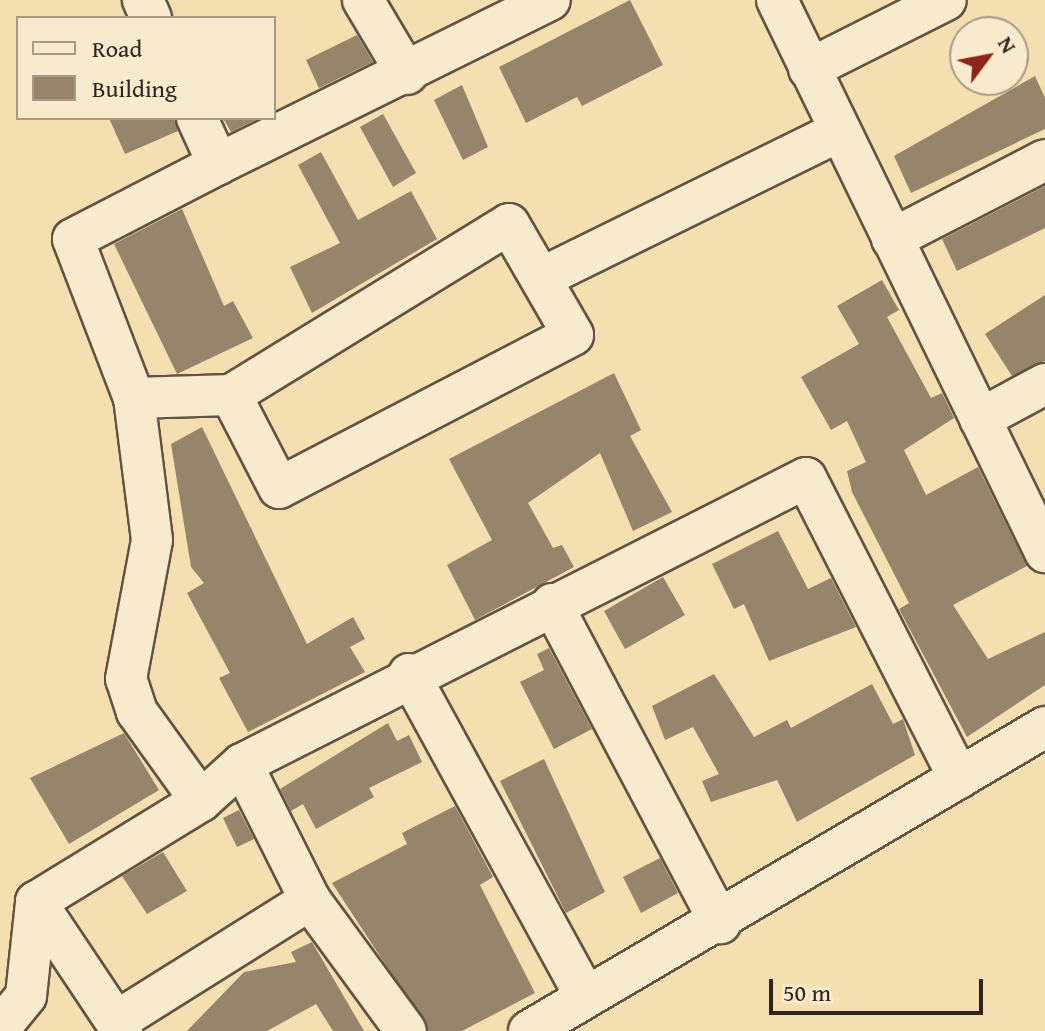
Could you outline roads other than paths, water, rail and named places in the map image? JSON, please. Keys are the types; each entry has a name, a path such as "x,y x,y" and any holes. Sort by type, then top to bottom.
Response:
{"street":[{"path":"363,0 407,74"},
{"path":"201,801 137,712 126,679 152,540 134,398 73,239 550,0"},
{"path":"777,0 1045,552"},
{"path":"809,69 946,0"},
{"path":"198,120 218,164"},
{"path":"541,278 840,131"},
{"path":"892,239 1045,160"},
{"path":"134,398 231,395 509,224 573,335 279,488 231,395"},
{"path":"980,419 1045,384"},
{"path":"36,902 201,801 242,764 409,674 806,478 959,778"},
{"path":"552,604 720,923"},
{"path":"409,674 585,995"},
{"path":"529,1031 585,995 720,923 1045,727"},
{"path":"242,764 310,900 406,1031"},
{"path":"36,902 120,1026 310,900"},
{"path":"0,1028 26,996 36,902"}]}
